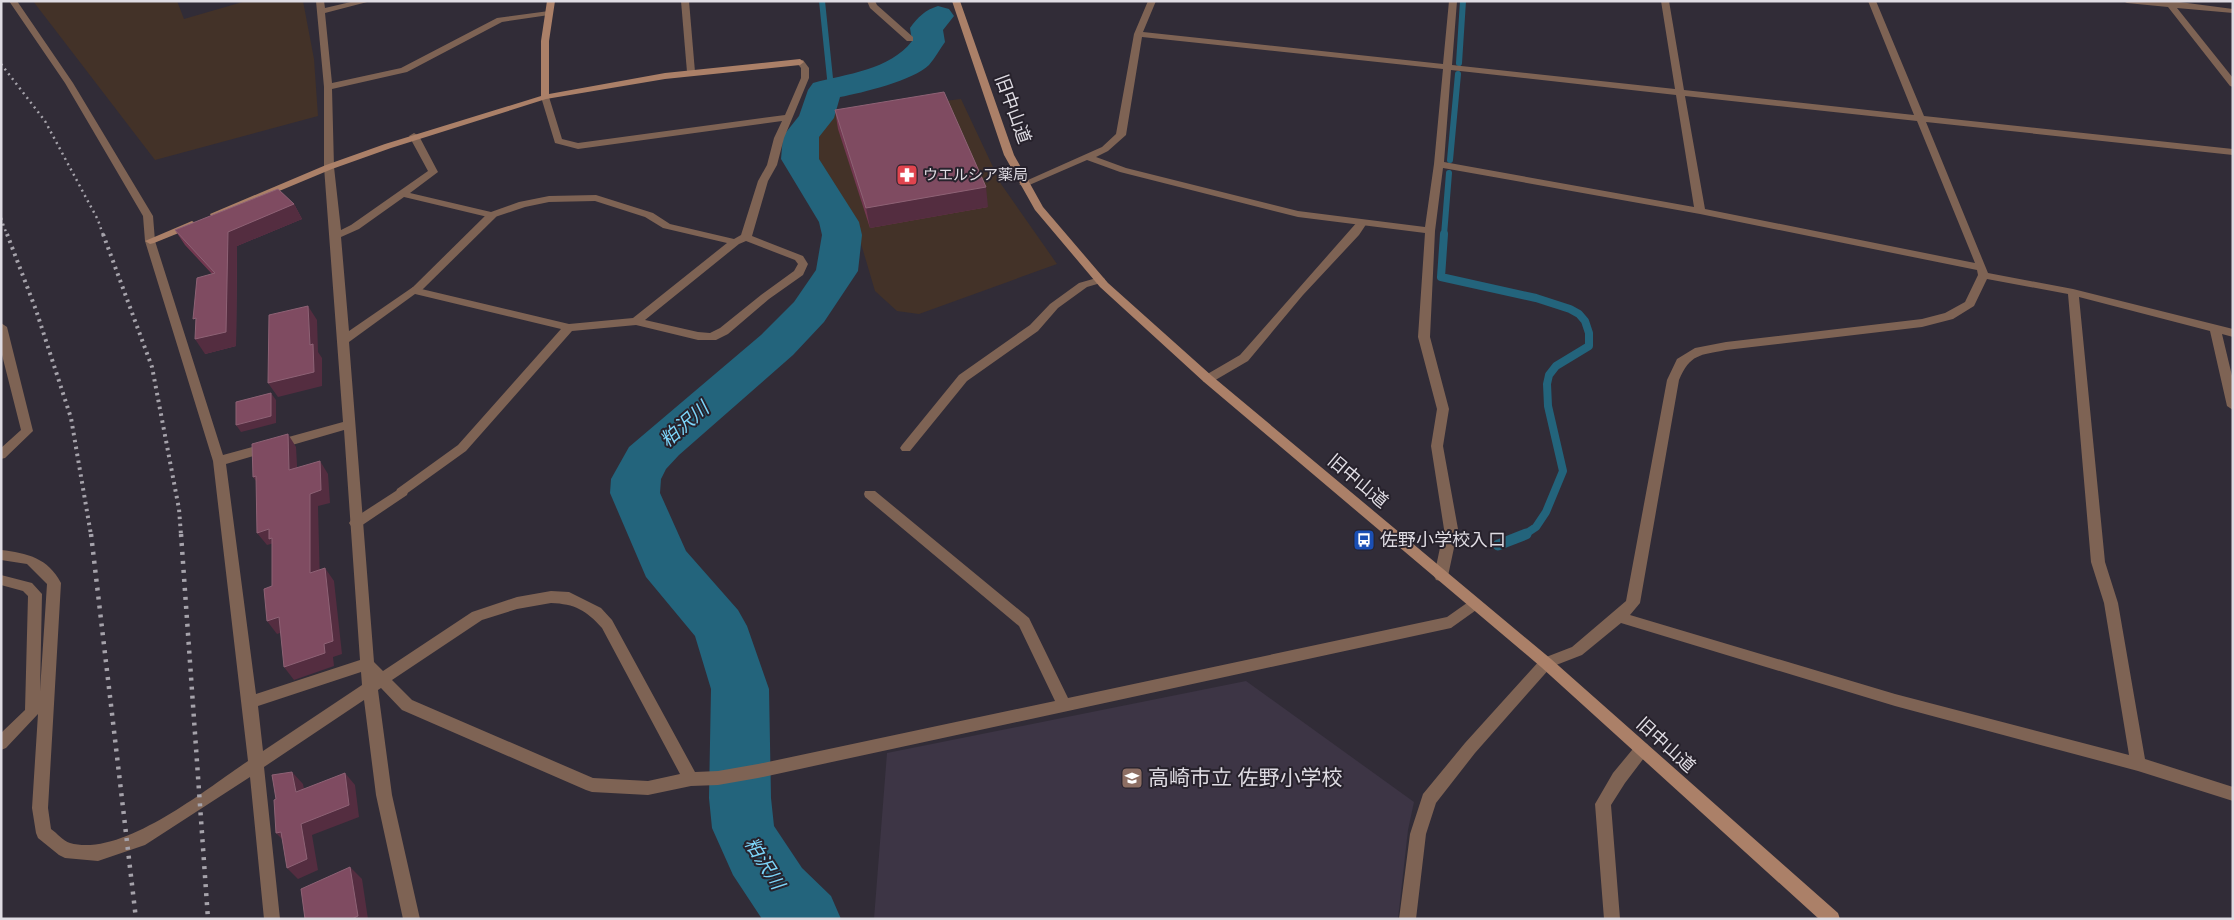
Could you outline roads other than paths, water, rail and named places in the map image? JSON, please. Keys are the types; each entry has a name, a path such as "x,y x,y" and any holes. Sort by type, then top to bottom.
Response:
{"main road":[{"path":"545,97 545,41 551,1"},
{"name":"旧中山道","path":"954,2 1009,155 1024,184 1053,227 1100,280 1208,379 1546,663 1832,919"},
{"path":"150,241 329,167 414,136 545,97 691,72 800,62"}],"street":[{"path":"14,1 70,83 148,216 150,241 218,461 250,702 272,919"},
{"path":"367,1 321,6 328,87 329,167 344,340 367,664 384,795 412,919"},
{"path":"685,1 691,72"},
{"path":"871,1 873,6 910,39"},
{"path":"1024,184 1105,149 1121,135 1138,34 1152,1"},
{"path":"1442,576 1451,530 1437,446 1443,409 1424,337 1430,231 1439,164 1453,1"},
{"path":"1665,1 1700,211"},
{"path":"1408,919 1418,834 1429,798 1470,748 1546,663 1577,651 1620,617 1633,604 1673,380 1681,362 1700,351 1726,346 1912,325 1949,316 1970,304 1982,271 1921,117 1872,1"},
{"path":"2127,1 2169,3 2233,11"},
{"path":"2169,3 2233,84"},
{"path":"328,87 404,70 500,20 549,13"},
{"path":"1138,34 2233,152"},
{"path":"746,237 763,181 772,165 779,138 805,78 805,68 800,62"},
{"path":"545,97 558,141 578,146 788,117"},
{"path":"336,236 355,227 433,172 414,136"},
{"path":"1088,157 1123,170 1298,214 1430,231"},
{"path":"1439,164 1700,211 1982,271 2233,333"},
{"path":"402,194 492,215"},
{"path":"344,340 413,290 416,290 492,215 523,204 549,199 596,198 649,215 667,226 735,242"},
{"path":"1208,379 1244,358 1298,293 1355,233 1362,223"},
{"path":"416,290 570,328 636,321 698,336 712,337 724,331 765,297 799,273 803,264 799,258 746,237 735,242 636,321"},
{"path":"906,448 963,378 1034,328 1054,306 1083,285 1100,280"},
{"path":"2073,292 2098,562 2111,603 2138,764"},
{"path":"1,327 27,431 1,455"},
{"path":"356,523 462,448 570,328"},
{"path":"2215,330 2233,406"},
{"path":"218,461 350,424"},
{"path":"870,494 1024,622 1064,705"},
{"path":"1,556 26,558 38,563 54,583 40,808 44,833 65,850 98,853 138,840 190,808 477,616 517,602 551,597 569,598 585,604 607,624 691,779"},
{"path":"1,580 27,587 35,594 32,712 1,743"},
{"path":"367,664 407,705 592,785 648,788 691,779 718,778 758,771 1451,622 1474,604"},
{"path":"1620,617 1896,700 2138,764 2233,794"},
{"path":"250,702 367,664"},
{"path":"1612,919 1603,804 1619,778 1642,749"}],"waterway":[{"path":"822,1 831,88"},
{"path":"1459,63 1463,1"},
{"name":"粕沢川","path":"808,919 779,890 755,854 743,828 740,798 740,689 719,626 665,563 635,493 636,479 646,459 662,443 777,345 809,312 837,271 842,235 839,222 800,159 801,136 816,118 825,90 855,84 890,72 916,59 929,42 926,28 938,16"},
{"path":"1450,160 1458,74"},
{"path":"1444,235 1449,173"},
{"path":"1444,234 1441,277 1536,298 1570,309 1579,314 1585,321 1589,333 1589,346 1556,366 1549,375 1547,384 1548,406 1563,471 1546,512 1536,527 1525,534"},
{"path":"1498,545 1525,534"}],"railway":[{"path":"1,64 45,121 98,220 103,235"},
{"path":"1,218 7,235"},
{"path":"7,234 36,310 71,418 91,535"},
{"path":"103,234 152,367 179,509 181,535"},
{"path":"91,534 136,919"},
{"path":"181,534 208,919"}],"place":[{"name":"ウエルシア薬局","path":"907,175"},
{"name":"佐野小学校入口","path":"1364,540"},
{"name":"高崎市立 佐野小学校","path":"1132,778"}]}
